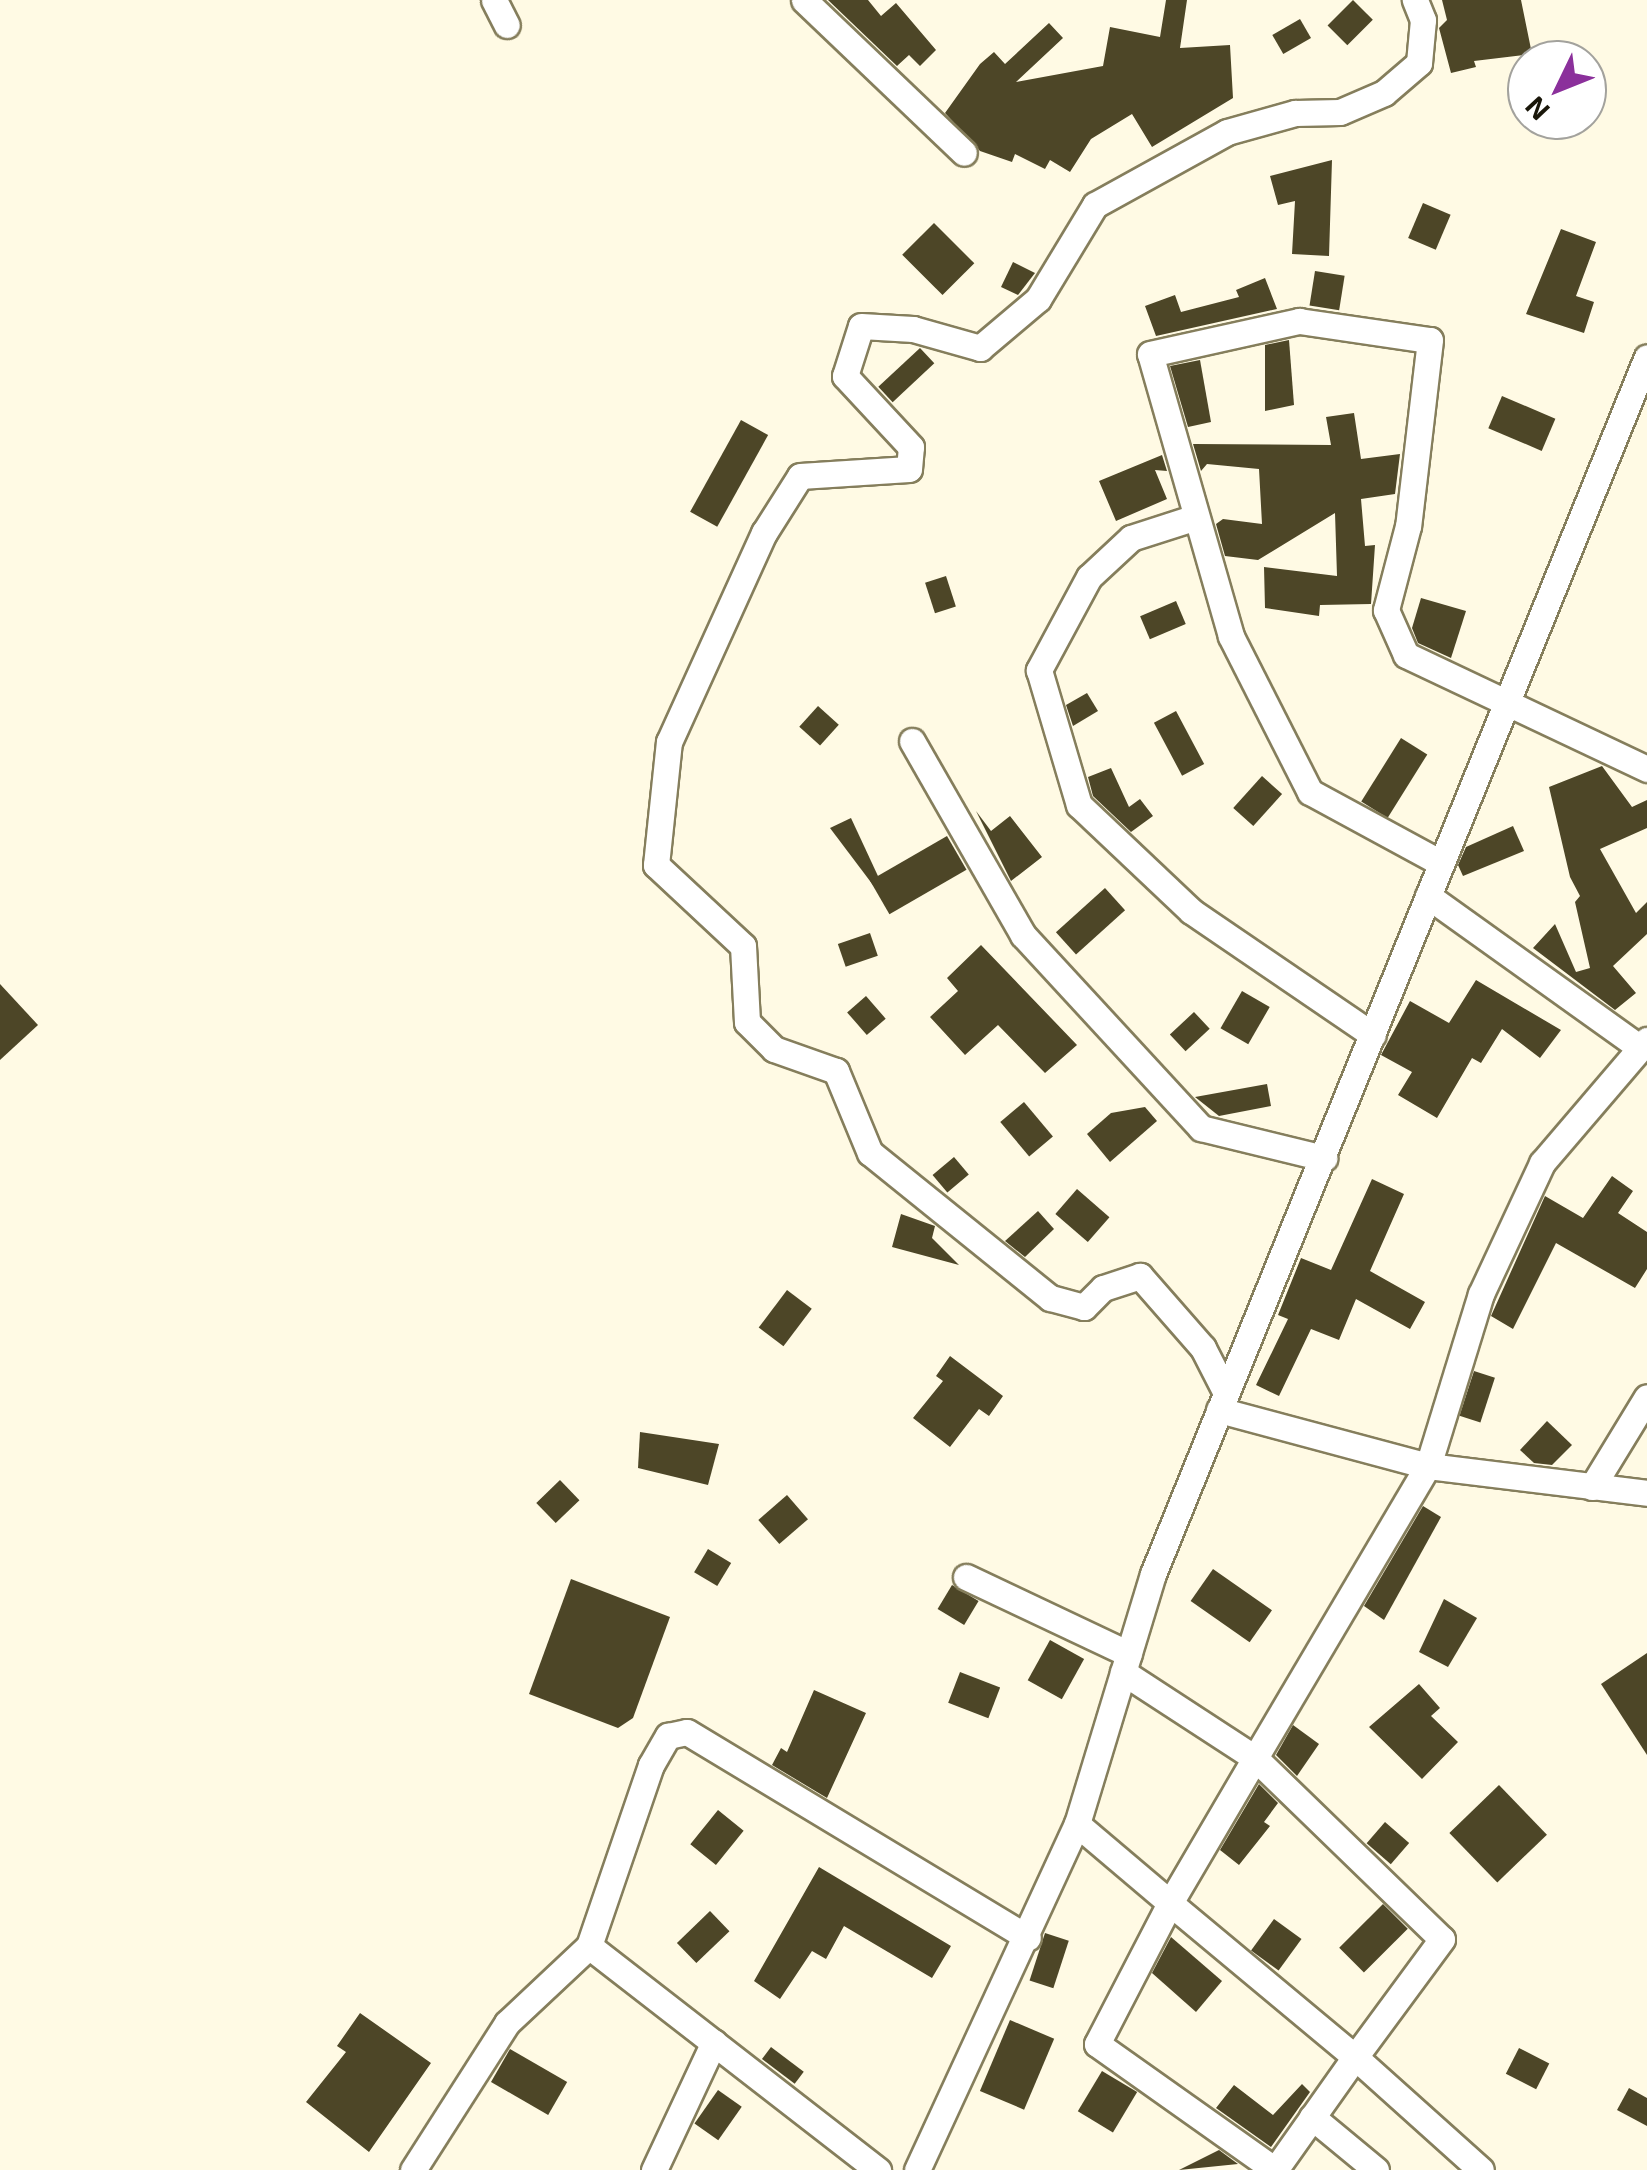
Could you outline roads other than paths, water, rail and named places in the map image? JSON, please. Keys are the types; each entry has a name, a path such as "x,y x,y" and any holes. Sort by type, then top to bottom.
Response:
{"street":[{"path":"494,0 507,24"},
{"path":"804,0 964,154"},
{"path":"1223,1402 1203,1348 1140,1276 1103,1288 1084,1308 1050,1298 870,1153 836,1070 774,1049 748,1022 743,946 656,865 669,742 764,533 800,476 909,469 911,448 844,376 861,326 912,329 980,348 1038,299 1096,206 1227,132 1295,113 1340,112 1384,93 1419,63 1424,20 1415,0"},
{"path":"1442,864 1310,792 1231,636 1150,354 1299,321 1430,340 1408,526 1386,610 1406,655 1506,707 1647,769"},
{"path":"917,2170 1028,1938 1077,1824 1126,1663 1223,1402 1647,357"},
{"path":"1194,518 1131,538 1089,577 1039,670 1079,804 1191,911 1373,1035"},
{"path":"912,741 1023,935 1201,1128 1324,1158"},
{"path":"966,1577 1126,1663 1255,1758 1442,1939 1275,2170 1097,2044 1170,1902 1255,1758 1428,1466 1481,1294 1542,1163 1644,1044 1428,896"},
{"path":"1592,1487 1647,1397"},
{"path":"1223,1402 1428,1466 1647,1493"},
{"path":"413,2170 507,2023 588,1946 651,1765 668,1736 687,1732 1028,1938"},
{"path":"1077,1824 1355,2057 1481,2170"},
{"path":"588,1946 878,2170"},
{"path":"654,2170 714,2042"},
{"path":"1312,2117 1376,2170"}]}
